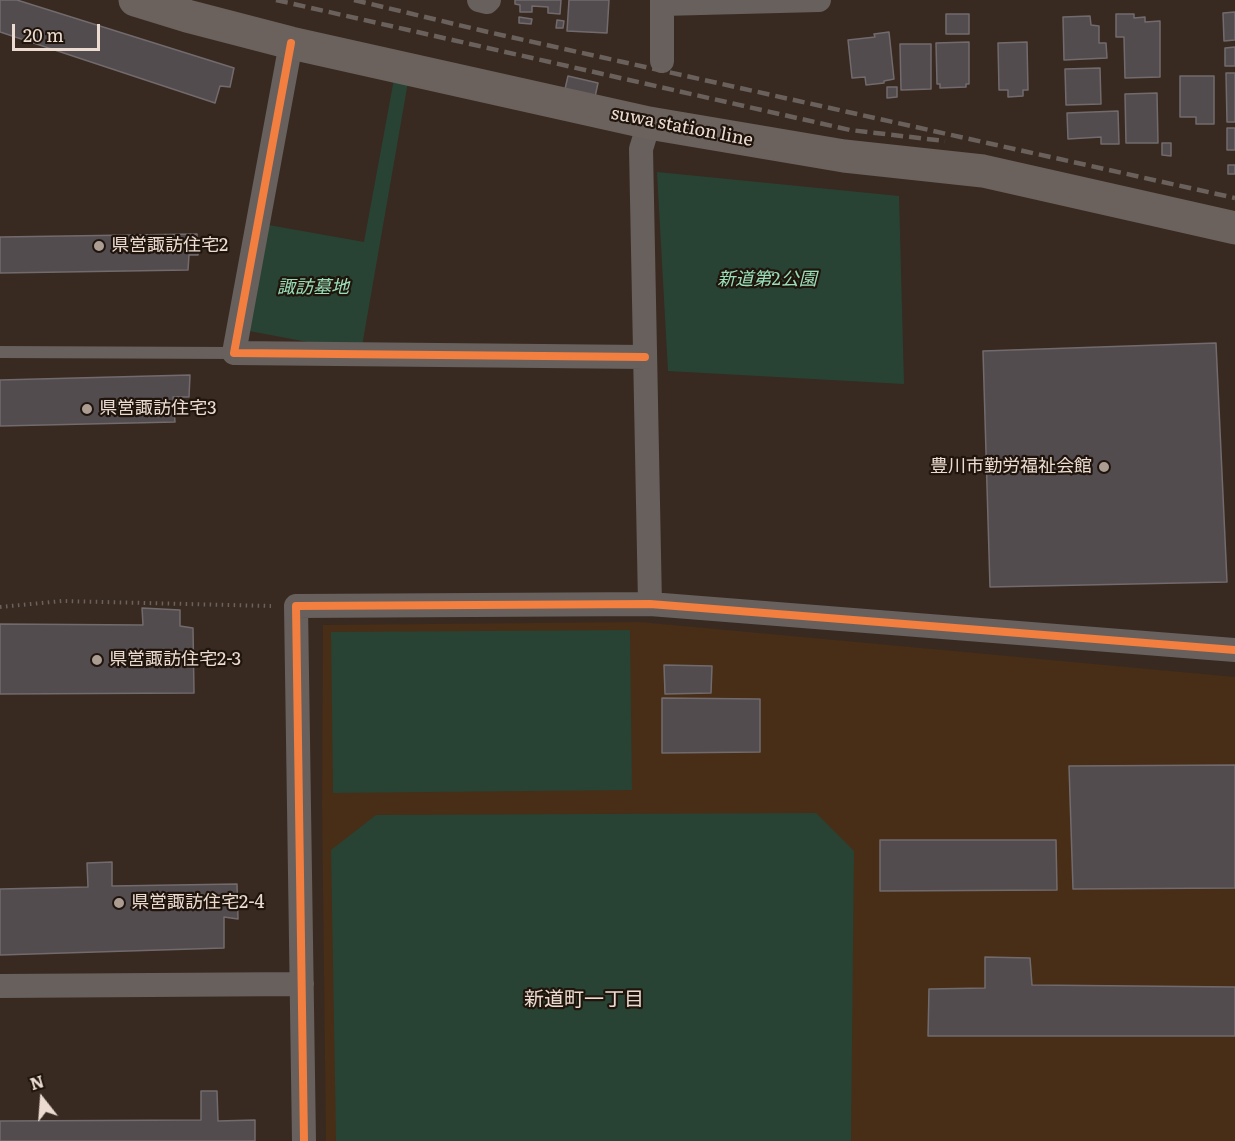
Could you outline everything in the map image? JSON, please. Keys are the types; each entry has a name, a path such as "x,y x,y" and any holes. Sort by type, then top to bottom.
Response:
{"main road":[{"name":"suwa station line","path":"135,0 291,43 649,123 844,156 983,171 1235,228"}],"street":[{"path":"479,0 487,2 489,0"},
{"path":"662,61 662,2 819,0"},
{"path":"291,43 234,352 645,357"},
{"path":"649,123 642,149 650,604"},
{"path":"304,1141 296,606 650,604 1235,650"},
{"path":"0,986 302,984"}],"lane":[{"path":"0,352 234,352"}],"path":[{"path":"0,607 62,601 296,606"}],"shaded area":[{"path":"640,622 1235,677 1235,1141 326,1141 322,806 323,625"}],"green space":[{"name":"諏訪墓地","path":"394,79 408,82 361,352 244,330 263,224 364,242"},
{"name":"新道第2公園","path":"657,172 899,196 904,384 668,371"},
{"path":"630,630 632,790 333,793 331,632"},
{"path":"816,813 854,851 851,1141 336,1141 331,850 376,815"}],"building":[{"path":"0,0 17,0 234,68 230,87 220,86 215,103 0,32"},
{"path":"515,0 561,0 560,14 548,13 548,7 532,6 532,12 520,12 520,5 515,4"},
{"path":"569,0 609,0 607,33 567,31"},
{"path":"1235,12 1235,40 1224,41 1223,13"},
{"path":"946,14 969,14 969,34 946,34"},
{"path":"1116,14 1134,14 1134,18 1145,17 1145,22 1160,21 1160,77 1125,78 1124,37 1116,37"},
{"path":"1090,16 1091,25 1099,26 1099,43 1106,43 1107,58 1064,60 1063,17"},
{"path":"519,17 532,19 531,24 519,23"},
{"path":"557,20 564,21 563,28 556,28"},
{"path":"889,32 894,79 884,81 884,83 866,85 865,77 852,78 848,40 875,37 874,34"},
{"path":"969,42 969,84 966,84 966,87 940,88 940,84 937,84 936,43"},
{"path":"1027,42 1028,90 1023,90 1023,96 1008,97 1008,90 999,90 998,43"},
{"path":"900,44 931,44 931,89 901,90"},
{"path":"1235,47 1235,66 1225,66 1225,48"},
{"path":"1100,68 1101,104 1066,105 1065,69"},
{"path":"1226,73 1235,73 1235,122 1227,122"},
{"path":"568,76 598,83 595,97 565,89"},
{"path":"1180,76 1214,76 1214,124 1196,124 1196,117 1180,117"},
{"path":"887,87 897,87 897,97 887,98"},
{"path":"1157,93 1158,143 1126,143 1125,94"},
{"path":"1118,111 1119,144 1101,144 1101,137 1068,139 1067,113"},
{"path":"1227,128 1235,128 1235,150 1227,150"},
{"path":"1162,143 1171,143 1171,156 1162,155"},
{"path":"1228,165 1235,165 1235,174 1228,174"},
{"name":"県営諏訪住宅2","path":"197,234 198,255 189,255 188,270 0,273 0,237"},
{"name":"豊川市勤労福祉会館","path":"1216,343 1227,582 990,587 983,351"},
{"name":"県営諏訪住宅3","path":"190,375 189,397 173,397 175,422 0,426 0,380"},
{"name":"県営諏訪住宅2-3","path":"142,608 180,610 180,626 193,628 194,693 0,694 0,624 143,625"},
{"path":"664,665 712,666 711,693 665,694"},
{"path":"662,698 760,699 760,752 662,753"},
{"path":"1235,765 1235,888 1073,889 1069,766"},
{"path":"880,840 1056,840 1057,890 880,891"},
{"name":"県営諏訪住宅2-4","path":"112,862 112,886 237,884 238,919 224,917 224,948 0,955 0,889 88,887 87,863"},
{"path":"985,957 1030,958 1032,985 1235,987 1235,1036 928,1036 929,989 985,988"},
{"path":"201,1091 217,1091 218,1121 255,1120 255,1141 0,1141 0,1121 201,1120"}],"railway":[{"path":"276,0 850,130 945,141"},
{"path":"354,0 488,32 1235,198"}],"cycle path":[{"path":"291,43 234,353 645,357"},
{"path":"304,1141 296,606 650,604 1235,650"}],"place":[{"name":"県営諏訪住宅2","path":"99,246"},
{"name":"県営諏訪住宅3","path":"87,409"},
{"name":"豊川市勤労福祉会館","path":"1104,467"},
{"name":"県営諏訪住宅2-3","path":"97,660"},
{"name":"県営諏訪住宅2-4","path":"119,903"}],"district":[{"name":"新道町一丁目","path":"584,1000"}]}
